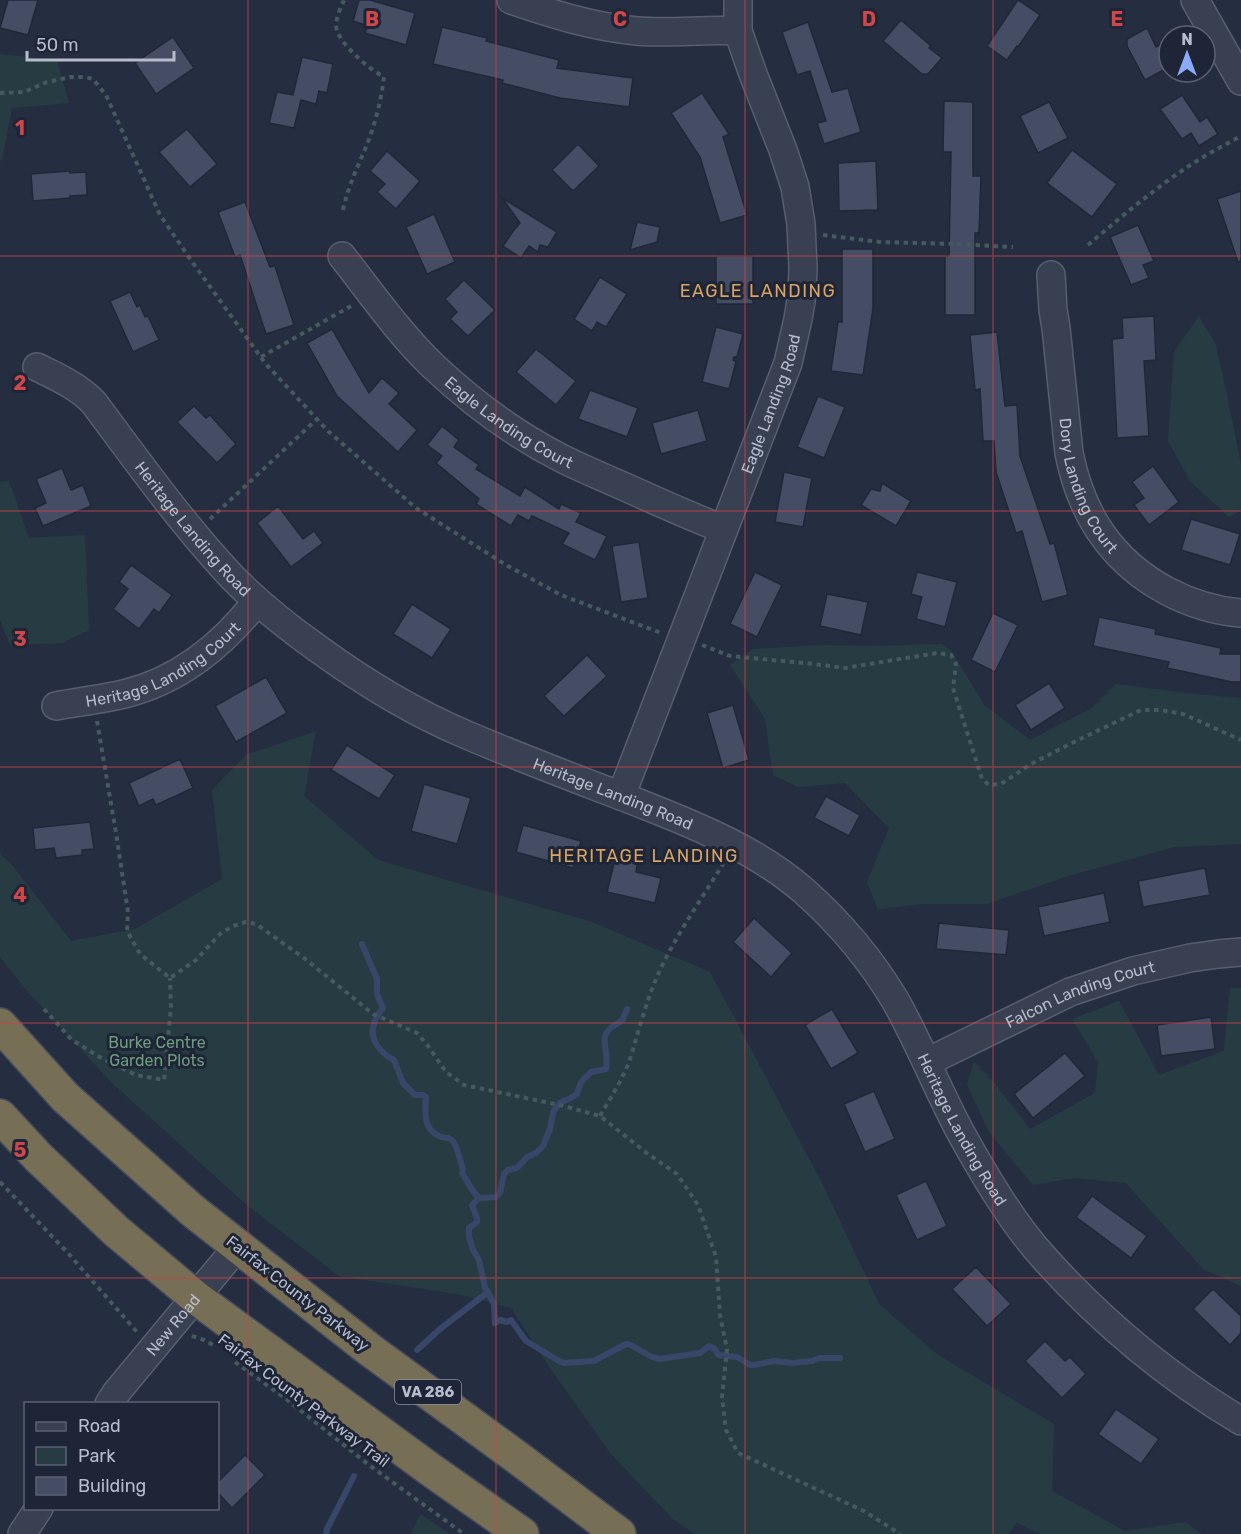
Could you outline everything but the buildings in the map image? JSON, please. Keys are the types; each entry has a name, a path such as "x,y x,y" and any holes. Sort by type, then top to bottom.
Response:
{"highway":[{"name":"Fairfax County Parkway","path":"0,1025 65,1097 193,1211 370,1350 619,1534"},
{"path":"0,1116 38,1157 116,1231 195,1297 522,1534"}],"street":[{"path":"511,0 593,25 637,31 677,33 738,31"},
{"name":"Eagle Landing Road","path":"621,796 788,363 798,319 803,273 801,224 795,187 738,31 738,0"},
{"path":"1195,0 1241,81"},
{"name":"Eagle Landing Court","path":"342,256 406,338 431,364 486,411 560,458 723,530"},
{"name":"Dory Landing Court","path":"1051,275 1069,453 1073,474 1093,521 1124,561 1152,583 1199,605 1241,613"},
{"name":"Heritage Landing Road","path":"37,367 87,394 180,517 223,568 257,602 354,675 416,712 467,735 673,817 740,847 774,867 804,891 842,928 873,966 895,1001 981,1168 1010,1213 1044,1258 1111,1326 1142,1352 1204,1398 1241,1421"},
{"name":"Heritage Landing Court","path":"56,706 123,694 173,675 221,641 241,622 257,602"},
{"name":"Falcon Landing Court","path":"927,1062 1070,992 1133,971 1190,958 1241,952"},
{"name":"New Road","path":"110,1402 238,1246"},
{"path":"22,1534 38,1510"}],"path":[{"path":"343,210 354,172 374,124 384,77 373,72 345,44 337,31 336,24 344,0"},
{"path":"0,93 24,92 47,82 71,77 93,79 106,95 160,215 261,357 328,431 416,508 506,565 561,595 662,634"},
{"path":"1088,245 1171,178 1194,162 1241,136"},
{"path":"822,235 880,242 1013,248"},
{"path":"261,357 351,306"},
{"path":"194,534 317,419"},
{"path":"702,645 730,656 845,668 936,653 951,655 956,664 953,688 982,779 989,785 1001,784 1031,764 1141,710 1161,710 1183,714 1241,740"},
{"path":"44,1009 72,1040 102,1059 136,1075 164,1080 171,1007 170,978 140,954 127,931 128,912 97,724 95,699"},
{"path":"600,1116 630,1059 655,982 674,945 723,864"},
{"path":"170,978 196,960 220,934 233,926 246,922 256,924 304,958 373,1014 417,1033 446,1072 464,1085 547,1102 600,1116 677,1174 698,1205 716,1257 720,1315 727,1349 722,1397 726,1430 738,1453 864,1511 900,1534"},
{"name":"Fairfax County Parkway Trail","path":"0,1182 68,1253 137,1333 193,1336 204,1340 223,1353"},
{"name":"Fairfax County Parkway Trail","path":"232,1359 369,1465 464,1534"}],"green space":[{"path":"0,54 57,60 69,103 12,108 0,161"},
{"path":"1199,316 1216,345 1241,465 1241,510 1229,517 1190,481 1168,441 1174,352"},
{"path":"9,481 29,538 85,535 89,630 62,643 10,645 0,620 0,482"},
{"path":"941,644 951,650 984,705 1030,740 1092,708 1116,684 1241,698 1241,844 1175,847 1068,876 987,904 923,904 878,909 867,882 889,828 845,783 798,787 773,775 765,719 730,665 753,649 823,645"},
{"name":"Burke Centre Garden Plots","path":"316,731 304,796 378,860 592,922 710,972 823,1185 879,1304 938,1355 1054,1424 1052,1491 1125,1531 1186,1522 1201,1534 1041,1534 1017,1523 1008,1534 695,1534 673,1519 611,1454 511,1308 457,1294 339,1276 248,1206 112,1083 28,992 0,957 0,854 13,866 71,941 135,929 222,879 212,790 246,755"},
{"path":"1230,988 1241,988 1241,1286 1203,1269 1126,1183 1074,1178 1033,1185 988,1131 967,1084 974,1062 992,1080 1030,1129 1095,1093 1098,1062 1072,1019 1119,1001 1159,1075 1224,1051"},
{"path":"420,1514 450,1534 411,1534"}],"waterway":[{"path":"362,944 377,979 377,994 383,1008 374,1023 376,1044 380,1050 394,1060 403,1083 415,1095 426,1097 425,1114 430,1129 441,1137 453,1141 458,1151 462,1173 479,1198"},
{"path":"627,1009 622,1021 613,1026 605,1036 606,1069 591,1072 581,1082 577,1094 561,1102 555,1109 543,1146 536,1153 527,1157 517,1168 508,1170 504,1174 500,1193 496,1197 479,1198 472,1205 477,1222 469,1228 469,1237 479,1260 485,1288 494,1304 495,1323 500,1320 507,1322 511,1320 526,1341 564,1363 594,1361 626,1344 660,1359 700,1353 709,1346 715,1349 718,1355 737,1357 750,1365 774,1361 793,1363 819,1358 840,1358"},
{"path":"417,1350 488,1292"},
{"path":"326,1534 354,1476"}],"district":[{"name":"EAGLE LANDING","path":"758,291"},
{"name":"HERITAGE LANDING","path":"644,856"}]}
